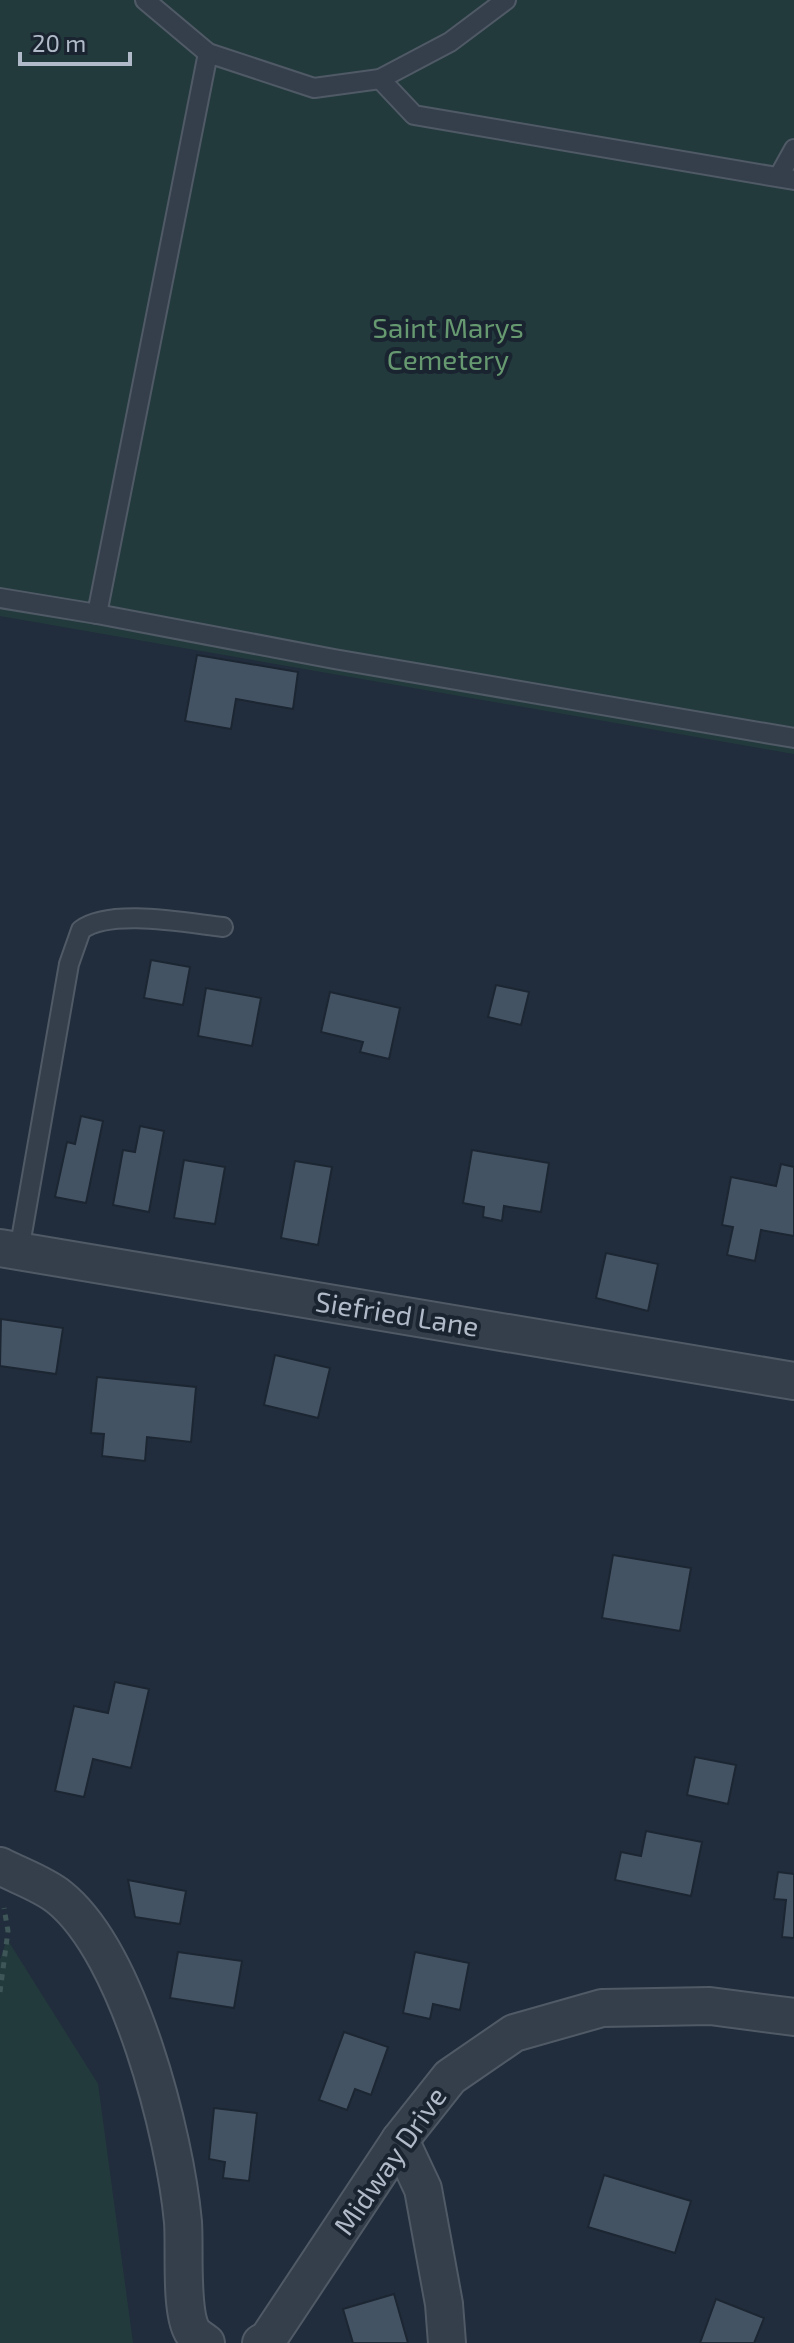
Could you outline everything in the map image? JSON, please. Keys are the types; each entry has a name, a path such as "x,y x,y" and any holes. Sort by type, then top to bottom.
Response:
{"street":[{"name":"Siefried Lane","path":"10,1250 794,1381"},
{"path":"0,1866 60,1898 108,1957 150,2069 172,2140 192,2331 206,2343"},
{"name":"Midway Drive","path":"261,2343 268,2339 400,2140 450,2077 514,2033 602,2008 710,2006 794,2017"},
{"path":"400,2140 423,2189 444,2304 447,2343"}],"lane":[{"path":"145,0 208,53 314,88 380,79 450,42 506,0"},
{"path":"97,614 208,53"},
{"path":"380,79 414,115 787,178 794,149"},
{"path":"0,598 794,738"},
{"path":"10,1250 69,964 81,930 103,921 153,919 223,927"}],"path":[{"path":"0,1992 8,1931 3,1902"}],"green space":[{"name":"Saint Marys Cemetery","path":"0,0 794,0 794,754 0,616"},
{"path":"7,1939 98,2084 133,2343 0,2343 0,1960"}],"building":[{"path":"197,655 298,672 293,709 236,699 231,729 185,721"},
{"path":"151,960 190,967 183,1005 144,998"},
{"path":"496,985 529,992 521,1025 488,1017"},
{"path":"206,988 261,998 252,1046 198,1036"},
{"path":"330,992 400,1008 389,1059 360,1052 363,1042 321,1032"},
{"path":"81,1116 103,1121 86,1203 55,1197 67,1142 75,1144"},
{"path":"140,1126 164,1131 149,1212 113,1205 123,1150 135,1152"},
{"path":"472,1150 549,1163 541,1212 504,1206 502,1221 483,1217 484,1207 463,1203"},
{"path":"184,1160 225,1167 215,1224 174,1218"},
{"path":"295,1161 332,1167 318,1245 281,1238"},
{"path":"781,1164 794,1167 794,1236 761,1230 755,1261 727,1255 733,1227 722,1225 731,1177 776,1186"},
{"path":"606,1253 658,1264 648,1311 596,1298"},
{"path":"1,1319 63,1328 56,1374 0,1366"},
{"path":"275,1355 330,1368 318,1418 264,1405"},
{"path":"97,1377 196,1387 191,1442 147,1437 145,1461 102,1456 104,1434 91,1433"},
{"path":"613,1555 691,1568 680,1631 602,1618"},
{"path":"115,1682 149,1689 131,1768 93,1759 84,1797 55,1791 74,1706 108,1713"},
{"path":"695,1757 736,1765 728,1804 687,1795"},
{"path":"646,1831 702,1842 691,1896 615,1880 621,1852 641,1856"},
{"path":"778,1872 794,1874 794,1938 782,1937 786,1900 774,1899"},
{"path":"128,1880 186,1891 180,1924 135,1917"},
{"path":"178,1952 242,1961 234,2008 170,1998"},
{"path":"415,1952 469,1963 460,2010 433,2004 430,2019 403,2013"},
{"path":"344,2032 388,2047 371,2095 355,2089 347,2110 319,2100"},
{"path":"214,2108 257,2113 249,2181 223,2178 225,2162 209,2159"},
{"path":"604,2175 691,2201 675,2253 588,2227"},
{"path":"394,2294 408,2343 353,2343 343,2309"},
{"path":"716,2299 764,2318 754,2343 700,2343"}]}
